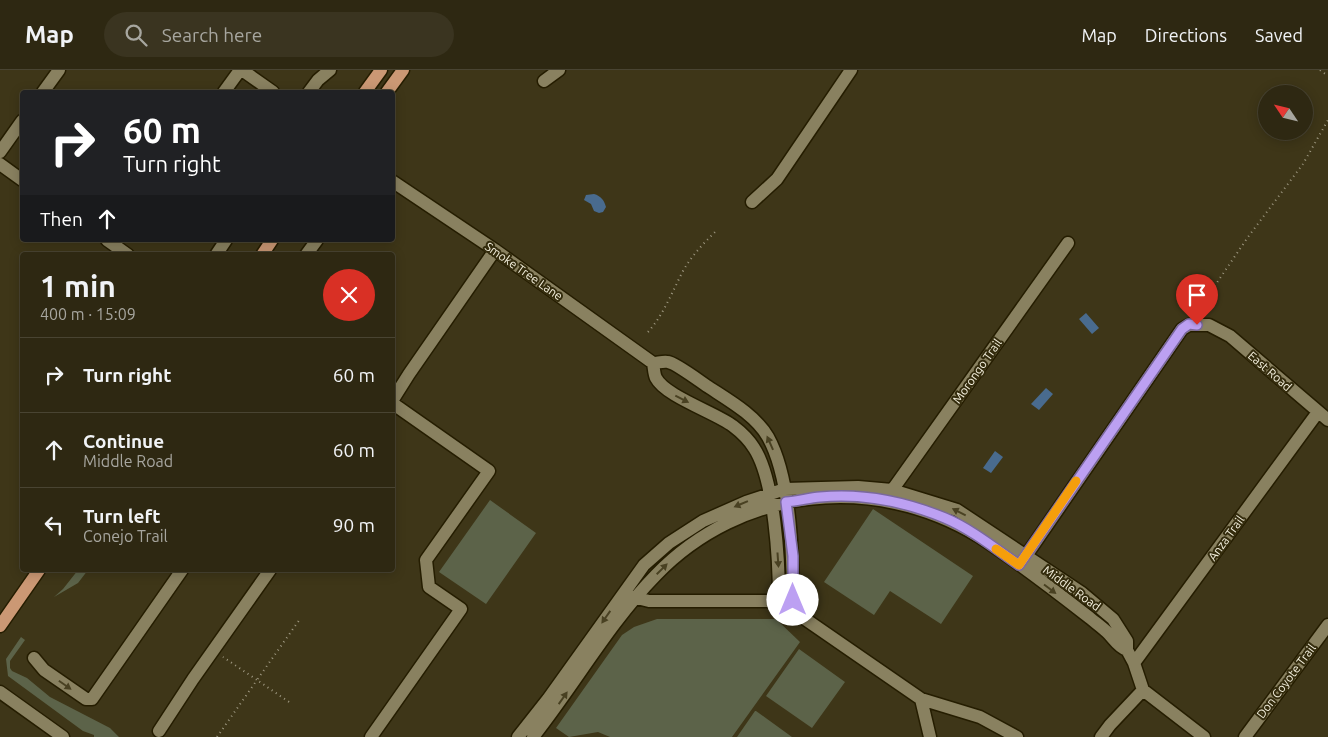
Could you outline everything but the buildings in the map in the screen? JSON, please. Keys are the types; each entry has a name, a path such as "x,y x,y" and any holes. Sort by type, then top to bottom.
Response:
{"main road":[{"path":"366,90 381,70"},
{"path":"388,90 403,70"},
{"path":"0,626 38,572"}],"street":[{"path":"44,90 59,70"},
{"path":"226,90 241,70 270,90"},
{"path":"310,90 318,80 330,70"},
{"path":"544,82 559,70"},
{"path":"752,202 777,179 851,70"},
{"path":"0,152 20,124"},
{"path":"0,164 20,179"},
{"name":"Smoke Tree Lane","path":"395,183 495,250 653,364 656,379 673,394 734,426 746,438 755,450 771,500 778,560 779,602"},
{"path":"110,242 124,252"},
{"name":"Morongo Trail","path":"889,495 1068,243"},
{"path":"395,396 495,250"},
{"path":"1022,560 1182,329 1189,324 1203,325"},
{"name":"East Road","path":"1203,325 1230,336 1323,416"},
{"name":"Smoke Tree Lane","path":"653,364 669,362 747,414 768,437 785,489 793,556 793,611"},
{"path":"702,408 713,390"},
{"path":"372,737 461,609 429,588 426,560 489,471 395,399"},
{"name":"Anza Trail","path":"1134,663 1323,416"},
{"path":"533,737 636,596 672,559 690,545 771,500 785,489 858,487 889,495"},
{"path":"518,737 548,699 644,565 669,543 702,521 746,502 771,500 786,502 821,497 889,495"},
{"name":"Middle Road","path":"889,495 946,518 1022,560 1108,633 1121,648 1127,650 1134,663 1143,690"},
{"path":"34,658 44,670 86,699 92,699 181,572"},
{"path":"159,731 269,572"},
{"path":"621,595 636,596 649,600 779,602 920,699 980,717 1017,737"},
{"name":"Don Coyote Trail","path":"1245,737 1328,625"},
{"path":"1101,737 1143,690 1204,737"},
{"path":"0,692 63,737"},
{"path":"920,699 930,737"}],"path":[{"path":"1320,70 1328,76"},
{"path":"1203,325 1199,316 1216,284 1248,237 1303,164 1328,120"},
{"path":"648,332 657,321 684,270 696,252 716,231"},
{"path":"217,737 300,619"},
{"path":"223,657 289,702"}],"green space":[{"path":"490,500 536,533 486,604 439,572"},
{"path":"873,509 973,576 941,624 890,591 874,615 824,582"},
{"path":"76,572 86,572 78,583 54,597"},
{"path":"657,619 776,619 800,642 732,737 610,737 598,732 569,737 556,728 622,635 634,627"},
{"path":"21,637 25,640 10,661 12,671 27,678 50,697 110,728 119,737 94,737 94,735 83,731 8,676 6,659"},
{"path":"799,649 845,682 812,728 766,696"},
{"path":"756,711 792,737 737,737"}],"water":[{"path":"594,194 604,202 606,207 603,212 594,211 591,204 584,200 586,195"},
{"path":"1086,313 1099,328 1092,334 1079,319"},
{"path":"1046,388 1053,394 1039,410 1031,404"},
{"path":"995,451 1003,457 991,473 983,468"}],"slow traffic":[{"path":"996,549 1019,565 1076,481"}],"route":[{"path":"793,600 793,556 786,502 821,497 866,497 886,500 946,518 1019,565 1182,329 1189,324 1197,325"}]}
